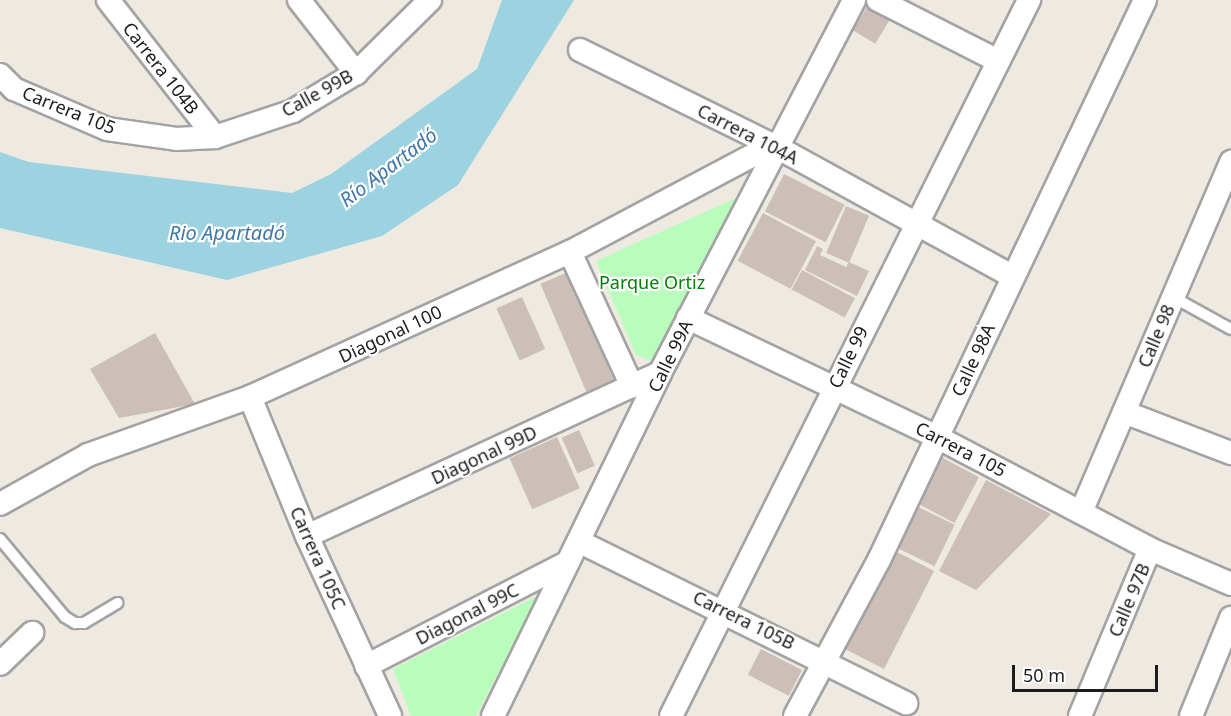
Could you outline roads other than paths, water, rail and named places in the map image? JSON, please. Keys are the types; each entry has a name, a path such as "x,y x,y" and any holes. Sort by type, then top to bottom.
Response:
{"street":[{"name":"Carrera 104B","path":"108,0 215,137"},
{"path":"299,0 356,73"},
{"name":"Calle 99B","path":"215,137 293,111 356,73 430,0"},
{"name":"Calle 99A","path":"493,716 580,542 660,373 854,0"},
{"path":"878,0 998,61"},
{"name":"Calle 99","path":"670,716 914,224 1029,0"},
{"name":"Calle 98A","path":"795,716 879,560 1144,0"},
{"name":"Carrera 104A","path":"580,50 776,147 1012,276"},
{"name":"Carrera 105","path":"0,75 14,89 107,129 176,138 215,137"},
{"name":"Diagonal 100","path":"0,504 88,455 250,397 570,252 776,147"},
{"name":"Calle 98","path":"1082,510 1173,297 1226,186 1231,162"},
{"path":"570,252 632,386"},
{"name":"Carrera 105","path":"688,318 937,437 1082,510 1150,549 1231,584"},
{"name":"Diagonal 99D","path":"307,536 660,373"},
{"name":"Carrera 105C","path":"250,397 307,536 390,716"},
{"path":"1124,412 1231,453"},
{"name":"Carrera 105B","path":"580,542 824,659 906,703"},
{"name":"Calle 97B","path":"1080,716 1150,549"},
{"name":"Diagonal 99C","path":"366,666 568,562"},
{"path":"1191,716 1231,618"},
{"path":"0,664 32,633"}],"lane":[{"path":"1173,297 1231,329"},
{"path":"0,539 65,617 75,623 84,623 117,603"}],"water":[{"name":"Rio Apartadó","path":"502,0 574,0 458,185 382,236 227,280 0,228 0,152 29,162 292,193 331,174 477,69"}],"water label":[{"name":"Río Apartadó","path":"388,167"}],"park label":[{"name":"Parque Ortiz","path":"652,282"}]}
